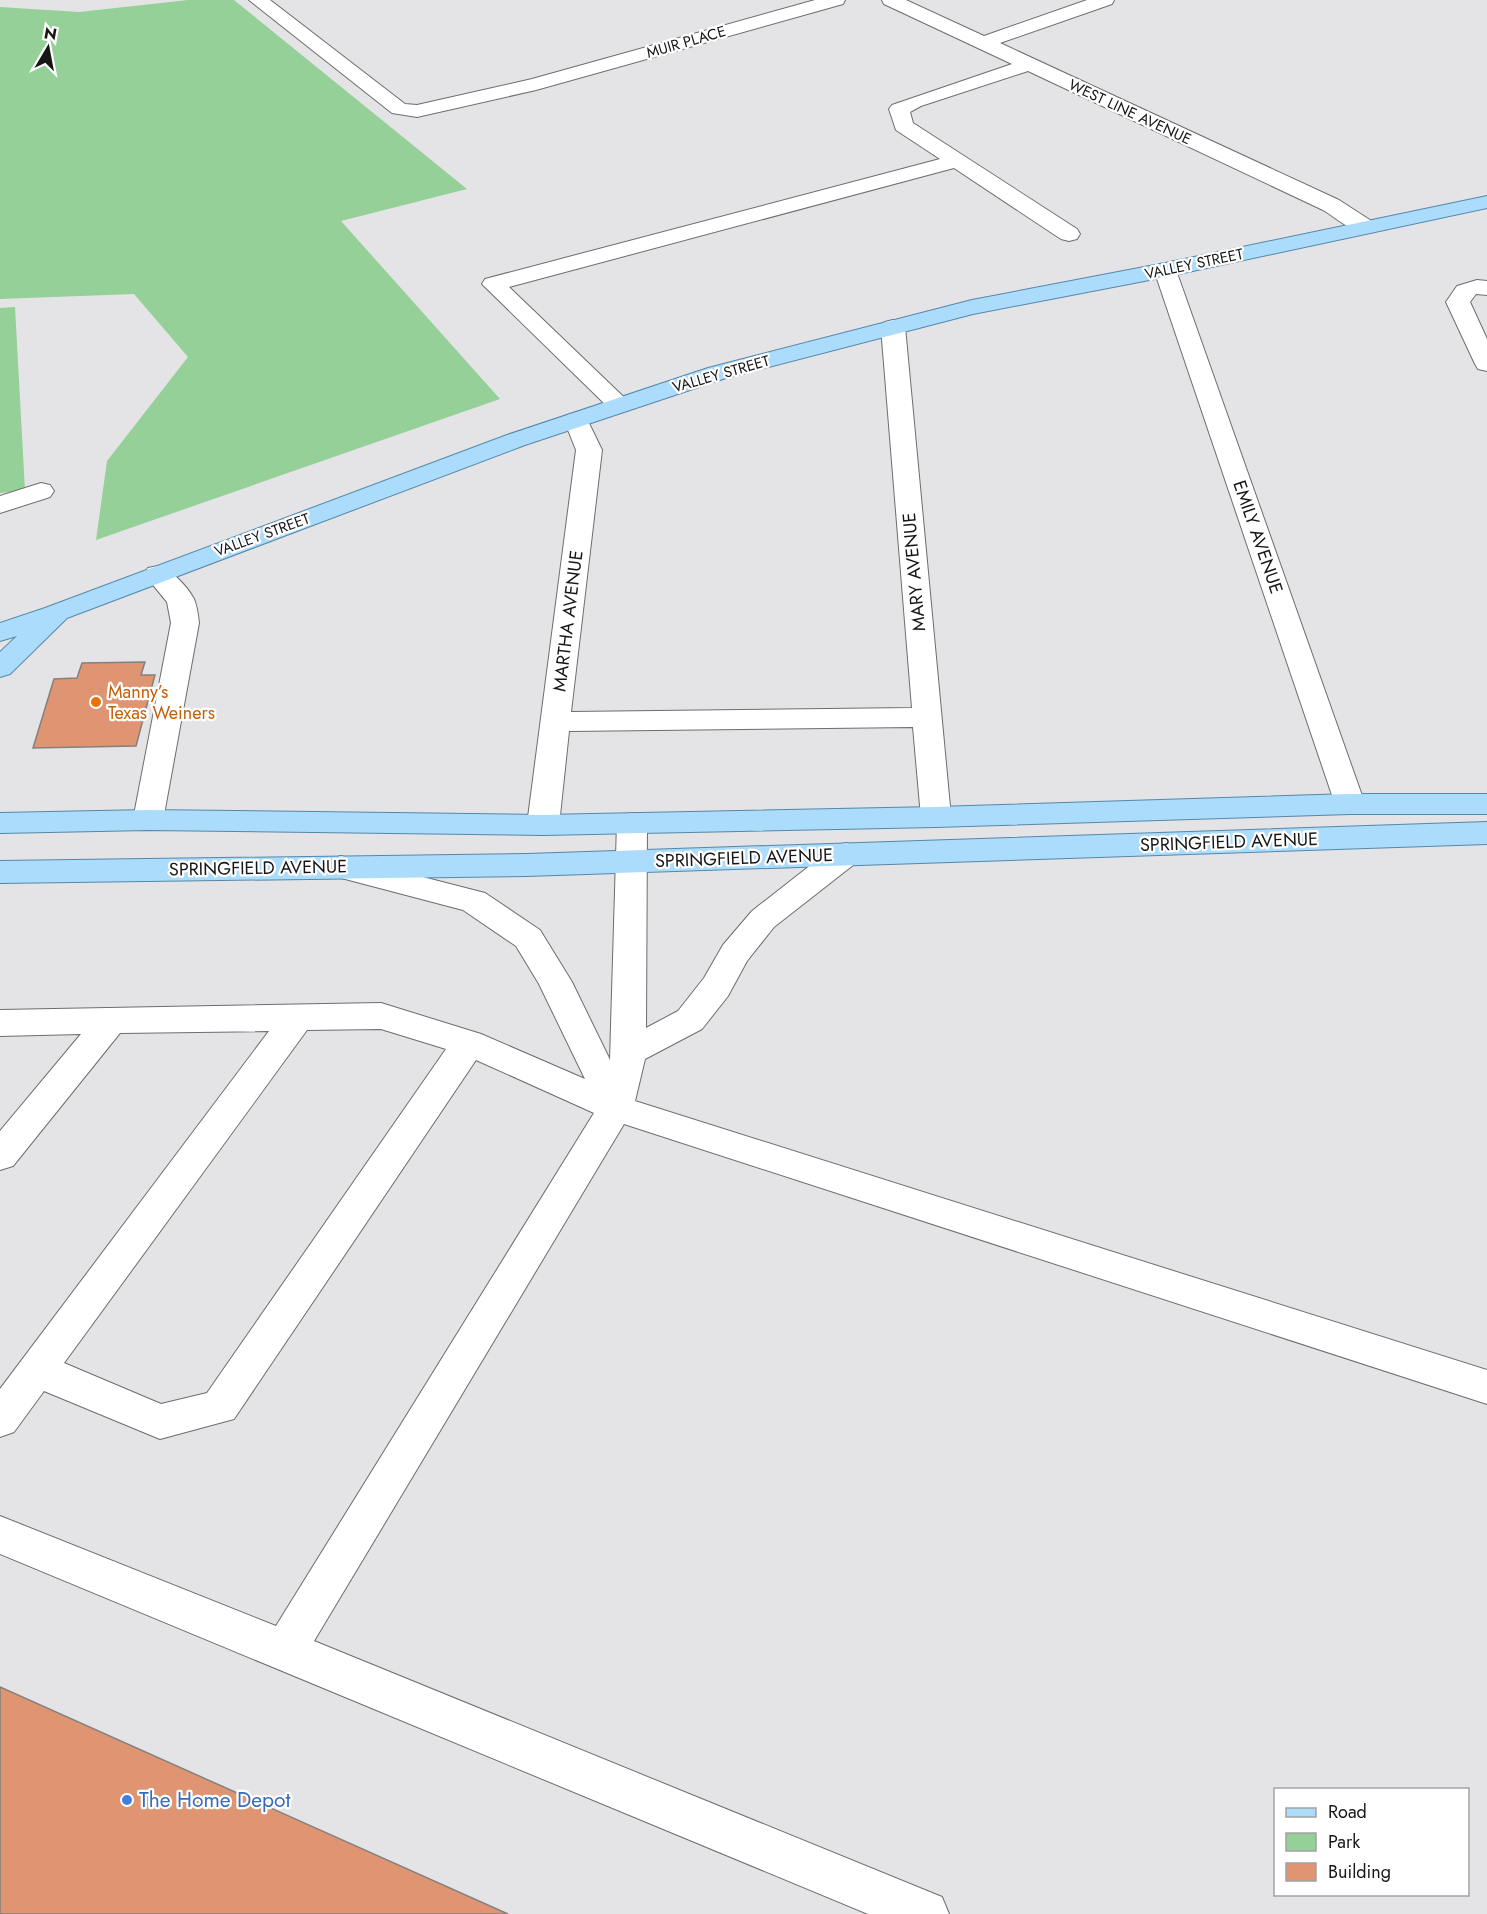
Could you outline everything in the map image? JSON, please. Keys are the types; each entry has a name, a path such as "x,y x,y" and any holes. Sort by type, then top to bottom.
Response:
{"main road":[{"name":"VALLEY STREET","path":"0,668 57,612 576,420 717,373 972,307 1166,270 1487,202"},
{"path":"0,632 57,612"},
{"name":"SPRINGFIELD AVENUE","path":"0,823 148,820 543,825 936,818 1350,804 1487,804"},
{"name":"SPRINGFIELD AVENUE","path":"0,872 630,861 1485,835"}],"street":[{"name":"MUIR PLACE","path":"258,0 399,109 417,111 536,84 836,0"},
{"name":"WEST LINE AVENUE","path":"891,0 1331,205 1365,227"},
{"path":"983,43 1105,0"},
{"path":"1028,65 914,102 899,110 903,126 1069,234"},
{"path":"620,405 493,284 957,161"},
{"name":"EMILY AVENUE","path":"1166,270 1350,804"},
{"path":"1485,288 1465,291 1460,295 1458,302 1487,364"},
{"name":"MARY AVENUE","path":"893,327 936,818"},
{"name":"MARTHA AVENUE","path":"543,825 589,450 576,420"},
{"path":"0,505 41,491"},
{"path":"148,820 185,623 181,600 158,574"},
{"path":"556,722 927,717"},
{"path":"285,1650 616,1108 629,1052 632,823"},
{"path":"629,1052 690,1020 716,987 735,953 763,919 846,854"},
{"path":"341,867 474,901 528,938 555,982 616,1108"},
{"path":"0,1023 381,1016 469,1043 616,1108 1487,1387"},
{"path":"0,1420 298,1017"},
{"path":"0,1156 111,1020"},
{"path":"39,1370 160,1422 220,1407 469,1043"},
{"path":"0,1535 925,1914"}],"green space":[{"path":"188,0 234,0 467,189 341,221 500,399 96,540 107,461 188,357 134,294 0,299 0,7 79,12"},
{"path":"15,307 25,491 0,493 0,308"}],"building":[{"path":"145,662 141,675 155,675 136,746 33,748 54,679 77,678 82,663"},
{"name":"The Home Depot","path":"0,1687 508,1914 0,1914"}],"place":[{"name":"Manny’s Texas Weiners","path":"96,702"},
{"name":"The Home Depot","path":"127,1800"}]}
